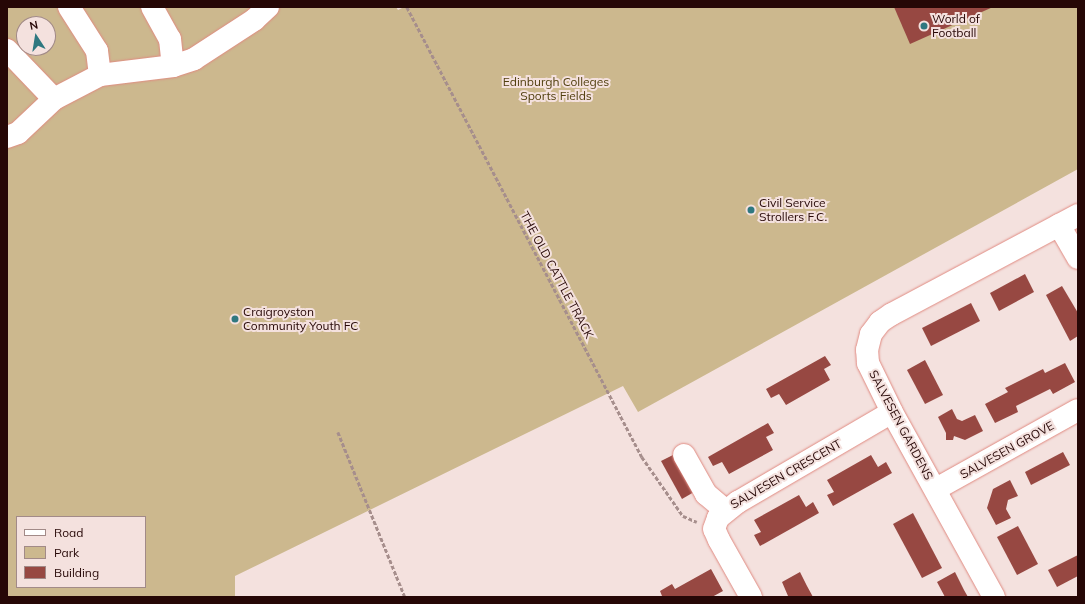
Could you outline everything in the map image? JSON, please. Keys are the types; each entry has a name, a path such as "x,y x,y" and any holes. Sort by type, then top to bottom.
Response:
{"street":[{"path":"69,7 97,51 100,75"},
{"path":"152,7 170,39 173,66"},
{"path":"7,138 18,134 54,99 100,75 173,66 194,59 257,11"},
{"path":"7,50 54,99"},
{"path":"1069,220 1078,258"},
{"name":"SALVESEN GARDENS","path":"994,597 936,489 892,412 868,363 867,350 871,334 880,322 1069,220"},
{"name":"SALVESEN GROVE","path":"936,489 1078,410"},
{"name":"SALVESEN CRESCENT","path":"720,520 892,412"},
{"path":"684,455 720,520 751,597"}],"path":[{"name":"THE OLD CATTLE TRACK","path":"407,7 642,457 683,516 720,520"},
{"path":"338,432 405,597"}],"green space":[{"name":"Edinburgh Colleges Sports Fields","path":"7,7 396,7 398,10 404,7 1078,7 1078,169 638,412 623,386 235,576 235,597 7,597"}],"building":[{"name":"World of Football","path":"894,7 993,7 910,44"},
{"path":"1025,274 1034,292 999,311 990,293"},
{"path":"1062,286 1078,313 1078,336 1070,341 1046,295"},
{"path":"971,303 980,321 931,346 922,328"},
{"path":"825,356 831,365 824,369 830,380 786,405 779,394 771,398 766,389"},
{"path":"925,360 943,395 925,404 907,370"},
{"path":"1065,363 1075,382 1053,394 1050,389 1016,406 1018,412 995,423 985,404 1008,392 1005,388 1043,369 1045,373"},
{"path":"952,409 957,419 962,421 975,415 983,431 965,440 954,436 953,440 946,440 946,433 938,417"},
{"path":"768,423 774,433 766,437 773,450 729,474 722,462 713,466 708,457"},
{"path":"1063,452 1070,465 1031,485 1025,472"},
{"path":"673,455 694,492 682,499 661,461"},
{"path":"871,455 878,467 886,462 892,473 833,506 827,495 834,492 827,480"},
{"path":"1010,480 1018,496 1008,500 1006,509 1011,518 996,525 987,508 993,489"},
{"path":"799,495 806,507 813,502 819,513 760,546 754,535 761,532 754,520"},
{"path":"913,513 942,568 922,578 893,524"},
{"path":"1018,526 1038,564 1017,575 997,537"},
{"path":"1078,555 1078,576 1057,587 1048,570"},
{"path":"711,569 723,591 712,597 660,597 662,596 660,591 672,584 675,589"},
{"path":"800,572 813,597 788,596 782,582"},
{"path":"955,572 968,597 945,597 937,582"}],"place":[{"name":"World of Football","path":"924,26"},
{"name":"Civil Service Strollers F.C.","path":"751,210"},
{"name":"Craigroyston Community Youth FC","path":"235,319"}]}
